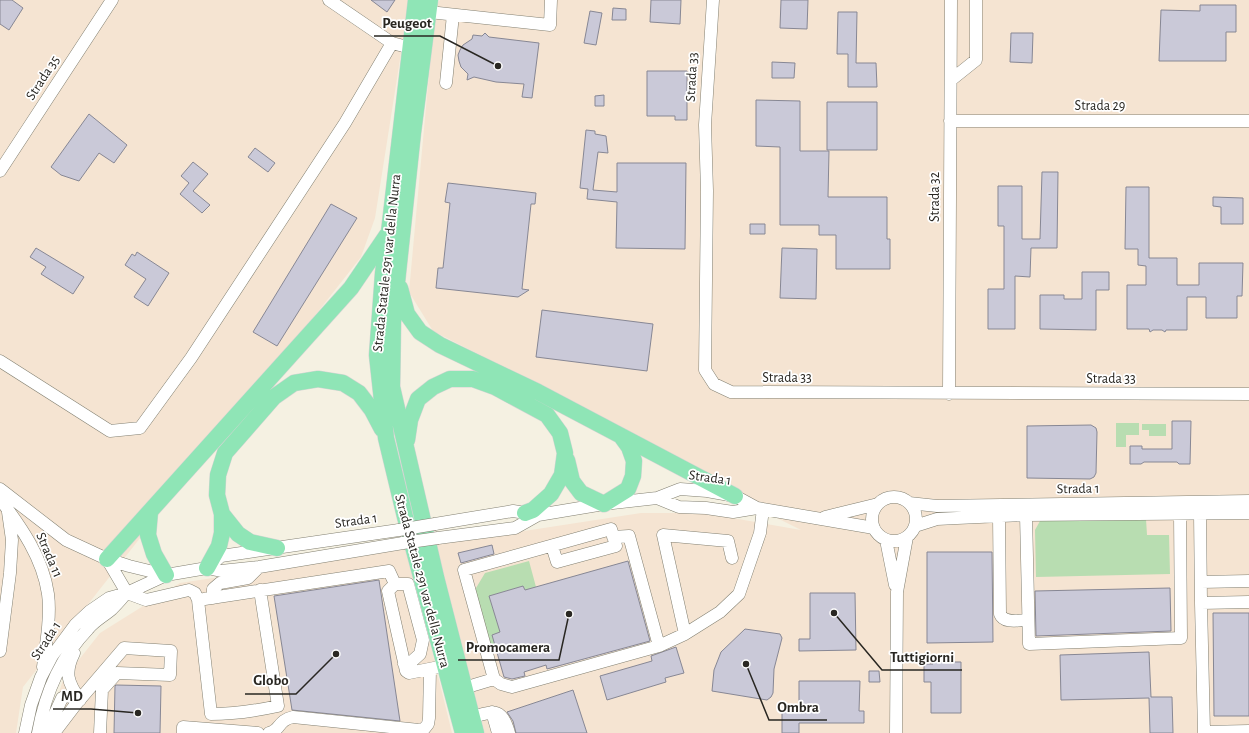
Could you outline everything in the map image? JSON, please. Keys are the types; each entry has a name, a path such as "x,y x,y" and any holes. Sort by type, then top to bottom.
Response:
{"main road":[{"name":"Strada Statale 291 var della Nurra","path":"416,0 390,232 383,273 376,355 386,438 405,518 437,668 463,733"},
{"name":"Strada Statale 291 var della Nurra","path":"429,6 413,133 393,322 392,387 436,577 476,733"},
{"path":"107,558 351,288 390,232"},
{"path":"398,273 400,292 407,314 420,332 440,345 538,392 735,496"},
{"path":"207,568 219,546 222,532 222,514 216,495 218,475 225,453 274,397 294,384 318,379 343,383 358,393 372,410 386,438"},
{"path":"405,448 410,420 418,399 433,387 450,379 473,379 494,387 547,415 560,433 572,481 581,493 604,504 628,489 634,476 634,461 629,447 621,436"},
{"path":"531,514 533,510 551,494 562,475 565,453"},
{"path":"150,512 148,535 154,554 166,576"},
{"path":"222,514 238,534 250,542 277,548"}],"street":[{"name":"Strada 35","path":"0,172 112,0"},
{"path":"329,0 392,43 411,48"},
{"path":"429,6 453,14 550,25 551,0"},
{"name":"Strada 33","path":"713,0 705,125 707,191 705,370 714,384 731,392 1249,394"},
{"name":"Strada 32","path":"950,394 951,0"},
{"path":"951,80 976,60 976,0"},
{"path":"446,83 453,14"},
{"path":"0,361 110,431 140,428 191,358 345,123 392,43"},
{"name":"Strada 29","path":"950,121 1249,121"},
{"name":"Strada 11","path":"0,489 66,540 129,566 166,576"},
{"name":"Strada 1","path":"207,568 221,556 399,530 513,511 531,514 657,498 680,489 707,491 735,496 760,509"},
{"path":"896,733 897,592 907,537 915,526 915,514 909,503 901,498 893,497 885,499 878,504 872,518 874,528 879,535 886,540 897,541 907,537"},
{"name":"Strada 1","path":"657,498 680,507 706,508 733,512 760,509 874,528"},
{"name":"Strada 11","path":"0,499 32,546 43,575 48,595 47,632 41,678"},
{"name":"Strada 1","path":"909,503 937,506 1249,501"},
{"name":"Strada 1","path":"821,518 878,504"},
{"path":"0,651 10,573 11,547 8,509"},
{"path":"552,546 557,562 616,546 611,529 464,570 494,679 501,684 512,687 659,646 685,634 720,612 739,594 760,533 760,509"},
{"path":"1026,515 1028,644 1181,638 1180,513"},
{"path":"1200,513 1204,732 1249,732"},
{"path":"915,526 937,519 999,516 1249,513"},
{"name":"Strada 1","path":"25,733 31,705 41,678 52,656 75,625 90,611 109,598 166,576 207,568 221,572 403,543 515,528 531,514"},
{"path":"999,516 1000,614 1002,618 1006,620 1028,620"},
{"path":"685,634 662,535 728,541 732,558"},
{"path":"613,537 630,536 659,646"},
{"path":"886,540 897,592"},
{"path":"107,558 127,592 146,600 189,590 195,593 198,600 211,714 252,712 278,706 260,590"},
{"path":"213,598 214,590 220,583 248,578 259,567"},
{"path":"198,600 389,571 395,584"},
{"path":"1201,582 1249,581"},
{"path":"269,733 276,729 282,721 293,717 419,730 424,729 428,724 437,668 409,673 406,671 404,664 388,591 395,584 408,584 423,640 420,654 410,663 404,664"},
{"name":"Strada 1","path":"38,733 42,713 53,681 68,651 88,627 113,608 127,592"},
{"path":"1202,604 1249,602"},
{"path":"80,700 72,689 68,675 69,666 73,656 88,627"},
{"path":"54,733 80,700 97,688 124,648 171,651 170,676 117,673 102,690 97,688"},
{"path":"464,688 494,679"},
{"path":"97,688 100,733"},
{"path":"46,733 62,698 68,696 80,700"},
{"path":"472,717 492,712 500,715 506,724 509,733"},
{"path":"492,712 498,733"},
{"path":"183,733 183,727 258,733"}],"shaded area":[{"path":"0,0 408,0 375,218 361,257 23,687 16,733 0,733"},
{"path":"440,0 1249,0 1249,733 481,733 433,545 641,513 704,513 801,530 757,508 482,356 433,331 409,292 434,20 437,4"},
{"path":"407,549 452,733 46,733 63,680 100,633 180,583"}],"green space":[{"path":"1116,423 1139,423 1139,435 1126,435 1126,447 1116,447"},
{"path":"1142,424 1166,424 1166,436 1149,436 1149,430 1142,430"},
{"path":"1146,519 1147,535 1169,535 1170,574 1036,577 1035,530 1040,521"},
{"path":"529,561 536,587 525,590 523,586 489,596 500,632 492,635 497,651 490,653 473,593 485,573"}],"building":[{"path":"0,0 12,0 23,8 9,30 0,24"},
{"path":"371,0 395,0 387,12"},
{"path":"651,0 681,0 680,24 650,22"},
{"path":"781,0 808,0 807,29 780,28"},
{"path":"1200,5 1236,5 1236,32 1226,32 1226,61 1159,61 1161,10 1200,11"},
{"path":"613,8 626,9 626,20 612,20"},
{"path":"590,11 602,13 596,45 584,43"},
{"path":"838,12 857,12 856,63 876,63 877,87 848,87 848,54 837,54"},
{"path":"485,33 489,37 539,43 532,98 522,97 524,84 496,82 474,77 467,80 468,74 461,67 458,55 463,45 472,39 473,35 482,36"},
{"path":"1011,33 1033,33 1032,63 1010,62"},
{"path":"772,62 795,63 794,78 772,78"},
{"path":"647,71 687,71 687,120 675,120 675,116 647,116"},
{"path":"604,95 604,106 595,106 595,96"},
{"path":"756,100 800,101 800,151 829,151 828,197 887,197 887,239 890,239 890,269 836,269 836,235 819,235 819,225 780,225 780,147 756,146"},
{"path":"827,102 877,102 877,150 827,150"},
{"path":"89,114 127,145 114,163 99,153 79,181 61,175 51,167"},
{"path":"586,130 595,131 595,134 606,136 608,153 598,152 593,190 617,192 617,163 686,163 685,249 616,248 617,202 587,199 588,189 580,188"},
{"path":"255,148 275,163 268,172 248,157"},
{"path":"193,162 208,174 193,191 210,205 202,213 180,194 189,183 181,176"},
{"path":"1042,172 1058,172 1057,248 1031,248 1030,277 1015,276 1015,329 988,329 988,289 1004,289 1004,226 998,226 998,186 1022,186 1022,239 1040,239"},
{"path":"448,183 536,193 535,204 531,204 522,289 529,290 518,297 436,288 438,268 443,268 450,203 445,202"},
{"path":"1126,187 1149,187 1149,258 1177,258 1177,285 1199,285 1199,263 1243,263 1242,296 1237,296 1237,318 1206,318 1206,297 1187,297 1187,330 1166,330 1165,332 1162,330 1153,330 1150,332 1149,329 1127,329 1127,285 1146,285 1146,266 1138,265 1138,249 1125,249"},
{"path":"1213,197 1243,198 1243,224 1221,224 1221,207 1213,206"},
{"path":"331,204 357,218 277,346 253,332"},
{"path":"750,224 765,224 765,234 750,234"},
{"path":"36,248 84,277 73,294 41,274 46,267 30,257"},
{"path":"782,248 817,249 816,299 780,298"},
{"path":"137,252 169,273 148,306 134,297 146,279 125,265 132,254 135,256"},
{"path":"1082,272 1109,272 1109,290 1096,290 1096,330 1040,329 1040,295 1064,295 1064,299 1082,299"},
{"path":"542,310 653,324 647,371 536,357"},
{"path":"1172,421 1191,421 1190,464 1179,464 1177,462 1144,462 1141,464 1130,464 1130,446 1142,446 1142,449 1172,449"},
{"path":"1091,425 1096,428 1097,432 1096,473 1094,477 1090,479 1027,478 1027,426"},
{"path":"492,545 494,554 461,563 458,553"},
{"path":"927,552 992,552 993,642 927,643"},
{"path":"628,561 650,641 547,669 546,665 524,672 525,676 512,679 504,677 492,635 500,632 489,596 523,586 525,590"},
{"path":"379,580 400,721 292,710 274,596"},
{"path":"1170,588 1171,631 1036,636 1035,591"},
{"path":"810,593 855,593 856,650 799,651 799,639 810,639"},
{"path":"1213,613 1249,613 1249,716 1214,716"},
{"path":"745,629 780,634 782,638 774,669 773,693 767,700 712,691 714,670 721,652"},
{"path":"676,647 684,673 665,678 666,682 607,700 600,676 652,661 651,656"},
{"path":"1149,652 1151,697 1172,697 1173,733 1150,733 1149,698 1061,700 1060,655"},
{"path":"933,662 961,662 961,713 931,713 931,682 924,682 924,664 933,664"},
{"path":"869,671 879,671 880,682 869,682"},
{"path":"799,681 860,681 859,711 864,711 864,723 799,723 799,733 782,733 782,711 799,711"},
{"path":"116,685 161,686 160,733 114,733"},
{"path":"573,690 587,733 516,733 513,721 507,712"}],"place":[{"name":"Peugeot","path":"498,66"},
{"name":"Tuttigiorni","path":"834,613"},
{"name":"Promocamera","path":"569,614"},
{"name":"Globo","path":"336,654"},
{"name":"Ombra","path":"746,664"},
{"name":"MD","path":"138,713"}]}
